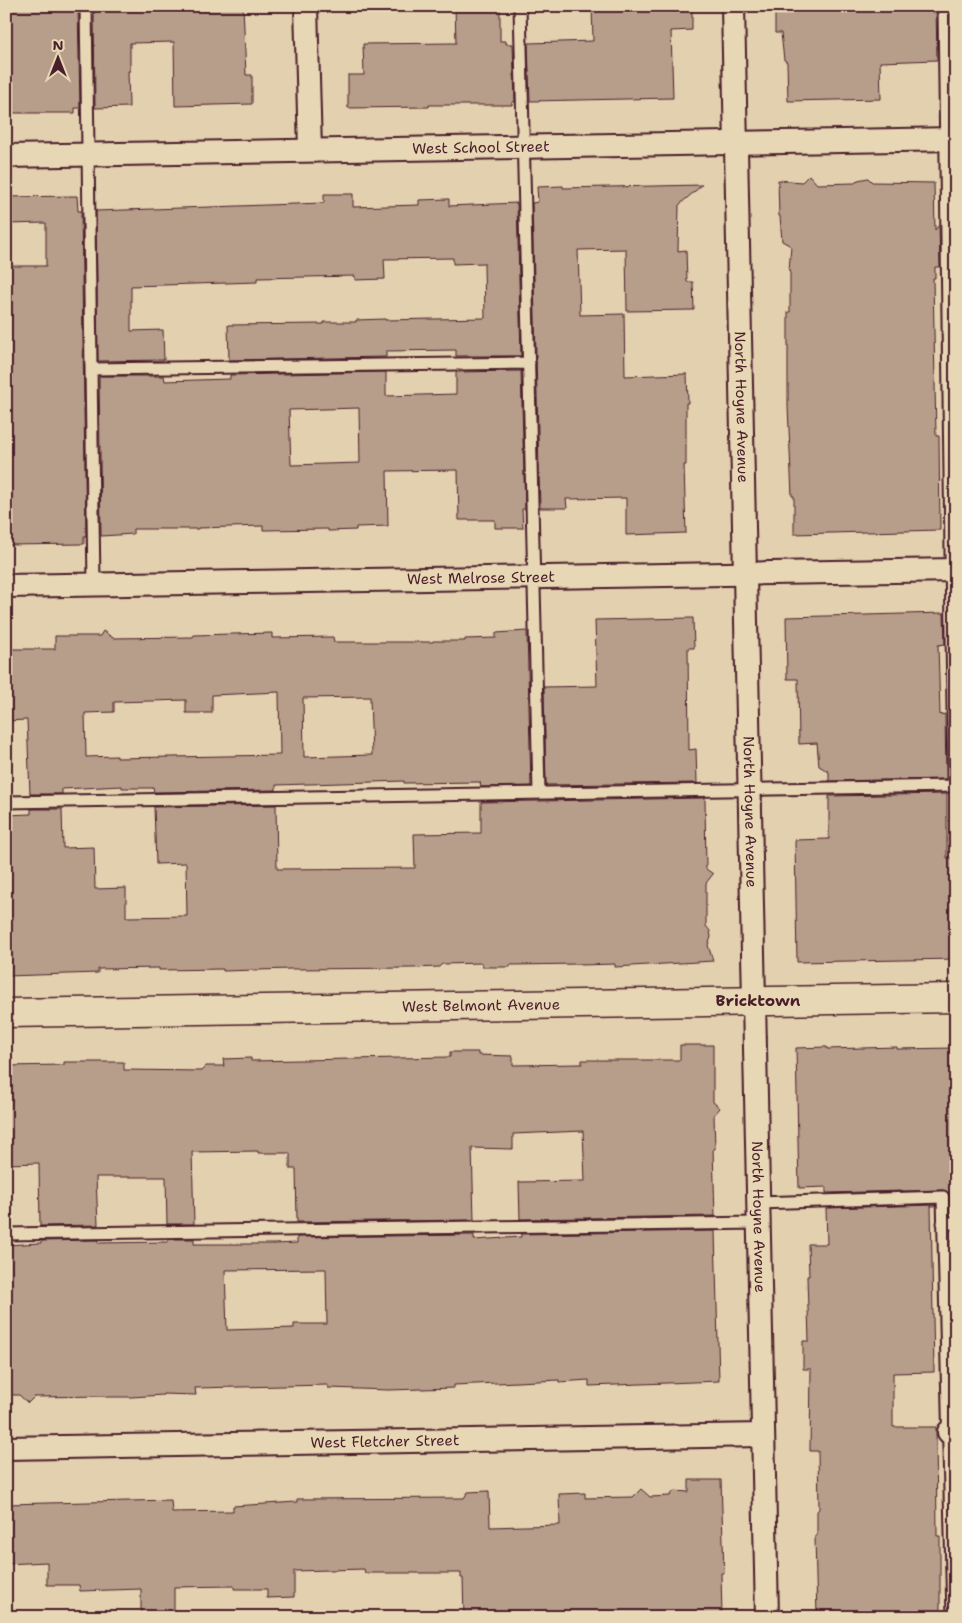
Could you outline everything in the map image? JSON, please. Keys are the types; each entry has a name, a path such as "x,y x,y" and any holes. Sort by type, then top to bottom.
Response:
{"main road":[{"name":"West Belmont Avenue","path":"6,1013 956,998"}],"street":[{"path":"306,6 310,150"},
{"name":"North Hoyne Avenue","path":"733,6 767,1617"},
{"name":"West School Street","path":"6,156 951,140"},
{"name":"West Melrose Street","path":"6,586 954,570"},
{"name":"West Fletcher Street","path":"6,1448 763,1435"}],"lane":[{"path":"86,6 94,585"},
{"path":"520,6 539,793"},
{"path":"6,802 955,786 951,140 944,6"},
{"path":"91,369 528,363"},
{"path":"6,1234 759,1213 943,1197 952,1432 953,1617"},
{"path":"943,1224 956,1223"}],"building":[{"path":"6,6 78,6 80,108 75,108 75,113 6,113"},
{"path":"94,6 243,6 246,75 252,75 252,104 175,106 174,42 130,43 130,71 128,71 129,107 95,108"},
{"path":"455,6 488,6 488,10 500,9 500,41 506,41 506,44 513,44 515,102 512,102 512,105 429,105 429,107 348,108 348,75 364,75 363,44 456,43"},
{"path":"592,6 692,6 692,30 671,31 673,98 530,101 528,43 593,41"},
{"path":"775,6 936,6 937,60 880,62 881,99 788,101 787,62 784,60 781,33 775,33"},
{"path":"809,175 817,184 855,183 858,180 868,178 872,182 934,183 935,230 939,225 940,267 935,267 935,278 933,278 936,436 939,436 940,530 794,534 794,496 792,496 788,406 788,312 790,312 789,271 791,246 782,241 778,180 802,182"},
{"path":"702,185 679,205 678,251 686,250 687,282 693,282 694,310 627,311 626,249 578,250 580,315 624,314 625,376 687,374 686,465 684,465 686,533 626,535 626,498 566,499 567,508 540,508 532,203 538,202 537,187"},
{"path":"324,194 353,194 353,207 419,205 419,200 449,199 449,206 517,203 521,356 456,356 456,350 386,351 386,357 229,360 228,325 324,324 324,322 356,322 356,320 385,319 485,318 484,263 453,264 453,258 384,259 385,279 355,280 355,276 257,278 257,282 131,286 131,331 163,330 164,360 98,361 96,211 324,203"},
{"path":"77,196 78,211 81,211 86,536 84,536 84,544 6,545 6,266 46,266 46,223 6,224 6,197"},
{"path":"521,371 525,509 522,509 523,528 495,528 495,520 459,520 458,470 387,471 388,526 356,527 356,530 328,531 328,529 263,530 263,526 133,529 133,534 101,536 99,376 164,376 165,381 230,379 230,375 386,372 386,396 456,394 456,372","holes":["359,408 360,463 291,465 289,410"]},
{"path":"944,613 945,644 938,645 940,715 945,714 946,779 829,781 829,772 819,766 817,743 799,744 798,679 787,679 786,617"},
{"path":"693,618 694,648 688,648 689,750 696,749 697,783 546,785 544,687 597,686 595,620"},
{"path":"103,631 113,638 193,637 194,635 272,633 272,638 333,637 334,642 433,642 496,638 496,633 527,631 531,786 481,787 480,782 404,783 404,781 276,785 276,790 154,792 153,788 122,788 122,786 62,789 62,794 30,794 27,720 6,721 6,649 55,649 55,636 100,636","holes":["279,692 280,755 86,757 85,713 114,712 114,702 186,700 186,713 212,713 212,695","370,697 372,755 304,757 303,698"]},
{"path":"947,794 947,858 956,858 956,959 797,962 795,840 829,839 829,796"},
{"path":"705,798 706,869 713,874 706,883 706,926 710,931 711,937 708,945 713,961 615,967 615,964 580,964 482,967 482,963 442,964 439,967 412,968 223,971 223,969 98,969 98,973 7,976 6,815 31,814 31,809 62,809 63,848 94,847 95,889 126,888 126,917 187,916 186,863 156,864 154,807 276,805 277,869 415,868 414,834 481,833 481,802"},
{"path":"680,1045 713,1045 713,1102 720,1108 714,1115 715,1216 520,1219 519,1182 585,1181 583,1131 513,1134 513,1149 472,1148 474,1220 297,1222 296,1169 290,1169 290,1153 258,1153 258,1151 192,1152 194,1224 167,1224 166,1177 96,1177 98,1225 40,1226 39,1163 6,1164 6,1066 64,1065 64,1062 124,1062 124,1070 201,1071 206,1066 224,1066 223,1059 251,1058 251,1061 450,1057 450,1052 478,1052 478,1055 513,1056 513,1065 582,1064 582,1060 680,1060"},
{"path":"827,1047 827,1049 956,1048 956,1206 951,1206 950,1194 943,1190 826,1193 826,1187 799,1188 796,1048"},
{"path":"936,1205 931,1206 934,1372 893,1373 893,1427 936,1427 937,1536 940,1536 940,1617 817,1617 815,1536 817,1536 817,1511 819,1509 818,1451 810,1451 811,1369 803,1369 803,1341 809,1341 808,1244 827,1244 826,1208"},
{"path":"715,1231 719,1381 589,1386 589,1380 559,1382 559,1380 454,1385 454,1388 389,1390 328,1388 328,1385 195,1388 196,1395 34,1397 28,1403 19,1395 10,1395 6,1245 41,1243 41,1241 98,1240 98,1243 168,1242 168,1239 194,1239 194,1244 274,1244 297,1243 297,1237 474,1235 474,1240 521,1237 521,1234","holes":["326,1269 327,1324 294,1324 294,1328 227,1330 225,1270"]},
{"path":"689,1480 721,1480 724,1573 721,1573 722,1617 464,1617 463,1578 461,1578 461,1573 365,1573 364,1569 294,1571 294,1597 267,1598 267,1589 234,1589 234,1586 174,1587 174,1617 141,1617 141,1589 80,1591 79,1585 47,1585 47,1562 6,1564 6,1504 171,1500 172,1512 233,1511 233,1506 297,1502 297,1499 464,1498 468,1492 489,1491 490,1527 560,1525 559,1494 585,1493 585,1498 633,1497 641,1489 650,1497 670,1496 674,1491 689,1492"}],"district":[{"name":"Bricktown","path":"758,1000"}]}
